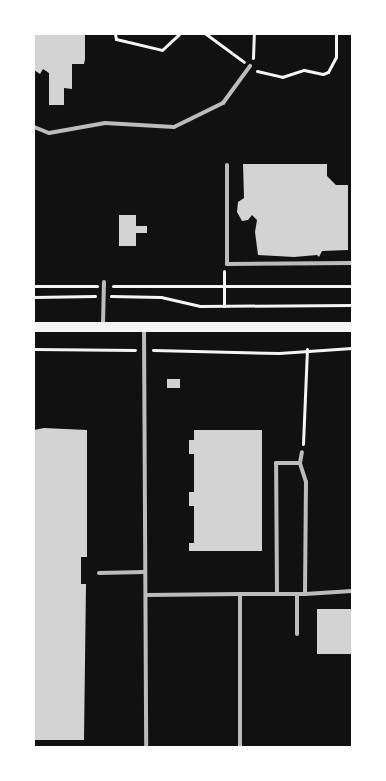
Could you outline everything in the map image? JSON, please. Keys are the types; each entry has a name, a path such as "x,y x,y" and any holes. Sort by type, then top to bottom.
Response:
{"main road":[{"path":"34,327 352,326"}],"lane":[{"path":"34,128 49,133 105,123 174,127 223,103 250,66"},
{"path":"227,165 227,264 352,263"},
{"path":"103,327 104,284"},
{"path":"144,327 146,747"},
{"path":"302,452 300,463 306,482 305,594"},
{"path":"276,594 276,462 300,463"},
{"path":"99,573 144,572"},
{"path":"146,595 305,594 352,591"},
{"path":"240,594 240,747"},
{"path":"297,594 297,634"}],"path":[{"path":"115,34 116,39 162,50 179,34"},
{"path":"206,34 250,66 276,77 304,70 323,74 335,64 336,34"},
{"path":"250,66 254,55 254,34"},
{"path":"224,268 224,306"},
{"path":"34,286 104,284 224,287 352,286"},
{"path":"34,296 151,296 193,305 224,306 352,305"},
{"path":"154,350 225,351 352,348"},
{"path":"34,349 133,350"},
{"path":"302,452 307,349"}],"building":[{"path":"34,34 85,34 84,64 72,64 72,89 64,88 64,105 49,105 49,73 43,69 40,74 34,70"},
{"path":"243,164 327,164 327,176 336,185 348,185 348,250 322,251 319,257 317,255 294,257 258,255 255,232 257,220 252,215 248,220 242,221 237,212 238,202 244,198"},
{"path":"119,215 136,215 136,226 147,226 147,233 136,233 136,246 119,246"},
{"path":"167,379 180,379 180,388 167,388"},
{"path":"44,428 87,430 87,557 81,557 81,584 86,584 84,740 34,740 34,430"},
{"path":"194,430 262,430 262,551 189,551 189,543 194,543 194,506 189,506 189,492 194,492 194,454 189,454 189,440 194,440"},
{"path":"317,609 352,609 352,654 317,654"}]}
